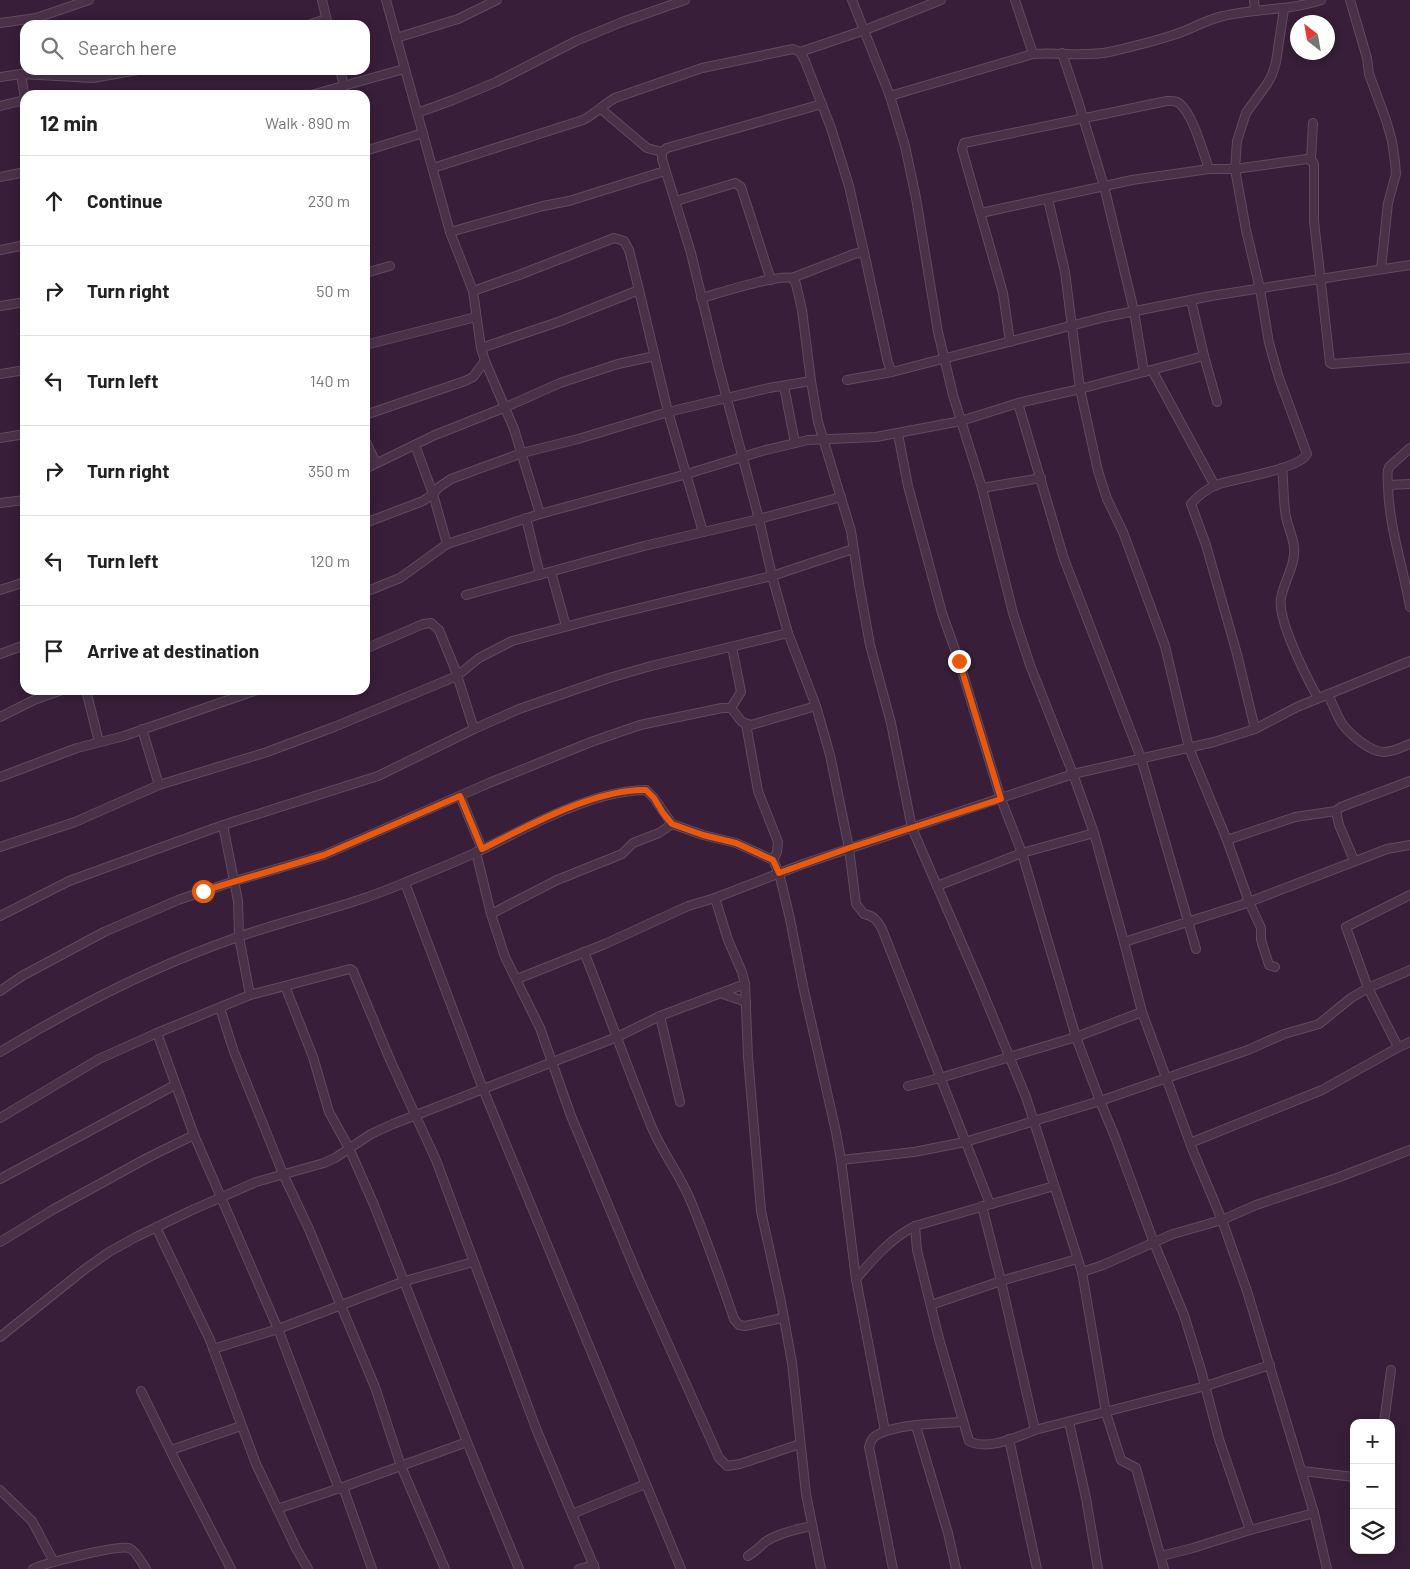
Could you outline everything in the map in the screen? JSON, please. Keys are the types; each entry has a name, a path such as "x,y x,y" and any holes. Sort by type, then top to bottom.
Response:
{"street":[{"path":"21,20 42,17 89,0"},
{"path":"322,0 327,20"},
{"path":"386,0 450,232 473,290 481,348 506,407 540,514"},
{"path":"396,38 458,19 497,0"},
{"path":"417,113 496,82 576,41 622,22 685,0"},
{"path":"852,0 890,96 905,146 916,198 938,332 961,421 982,488 1013,613 1030,665 1094,833 1142,1012 1190,1143 1222,1220 1247,1291 1302,1471 1327,1569"},
{"path":"800,52 865,30 941,0"},
{"path":"1015,0 1033,54"},
{"path":"1254,0 1256,10"},
{"path":"890,96 1033,54 1086,55 1108,52 1174,35 1222,16 1256,10 1284,9 1321,0"},
{"path":"1350,0 1367,58 1369,74 1392,141 1396,174 1388,203 1381,269"},
{"path":"1255,729 1237,654 1206,545 1190,504 1194,499 1215,486 1282,468 1304,459 1307,454 1279,378 1269,343 1260,289 1246,230 1235,169 1237,141 1246,113 1268,84 1276,62 1284,9"},
{"path":"0,23 20,20"},
{"path":"433,168 583,120 616,98 702,68 793,48 800,52 805,61 831,128 849,186 888,363 892,372"},
{"path":"1062,54 1104,186 1148,371 1215,486"},
{"path":"329,90 404,69"},
{"path":"0,77 20,74"},
{"path":"22,75 24,90"},
{"path":"40,75 93,78 110,75"},
{"path":"341,75 344,86"},
{"path":"0,106 20,100"},
{"path":"1010,342 1003,293 962,149 964,143 1167,100 1180,104 1190,118 1210,170"},
{"path":"662,152 667,148 822,104"},
{"path":"601,109 647,148 662,152"},
{"path":"1313,123 1311,160 1314,164 1314,221 1330,363 1357,363 1410,358"},
{"path":"370,150 423,134"},
{"path":"662,152 665,171 676,200 691,253 701,298 744,457 772,576 788,633 816,706 830,755 849,848 856,904 864,914 876,919 882,928 990,1204"},
{"path":"981,212 1104,186 1210,170 1311,160"},
{"path":"450,232 543,206 569,201 665,171"},
{"path":"0,177 20,173"},
{"path":"676,200 736,183 741,187 771,280"},
{"path":"1048,199 1065,272 1080,389 1098,471 1107,499 1123,532 1165,646 1189,748 1261,928 1261,940 1269,965 1274,967"},
{"path":"473,290 519,276 614,238 624,241 629,250 668,412 703,532"},
{"path":"0,250 20,246"},
{"path":"792,278 854,254 864,252"},
{"path":"847,380 892,372 1134,311 1410,264"},
{"path":"370,272 390,266"},
{"path":"701,298 786,276 792,278 796,284 802,310 811,381 822,438 851,531 870,645 891,723 912,828 1026,1097 1082,1272 1106,1413 1121,1460 1136,1468 1164,1569"},
{"path":"481,348 558,322 639,290"},
{"path":"1192,300 1204,356 1217,402"},
{"path":"0,306 20,303"},
{"path":"370,344 476,317"},
{"path":"370,467 435,435 560,383 618,364 655,356"},
{"path":"370,590 400,578 447,544 526,518 687,474 762,451 822,438 861,438 898,434 961,421 1018,403 1080,389 1204,356"},
{"path":"370,413 465,381 473,377 485,361"},
{"path":"0,374 20,371"},
{"path":"370,521 423,500 434,494 439,487 451,479 522,453 578,439 668,412 811,381"},
{"path":"784,386 795,443"},
{"path":"1018,403 1064,559 1141,758 1196,949"},
{"path":"898,434 908,486 942,613 959,661 1001,799 1022,853 1076,1037 1154,1243 1184,1315 1206,1386 1219,1439 1250,1530"},
{"path":"0,438 20,435"},
{"path":"415,445 434,494 447,544"},
{"path":"1410,448 1387,471 1392,523 1408,585 1410,607"},
{"path":"370,451 376,464"},
{"path":"1282,468 1286,516 1294,545 1294,554 1280,604 1298,660 1318,698"},
{"path":"982,488 1041,478"},
{"path":"1388,485 1410,484"},
{"path":"466,595 841,497"},
{"path":"0,503 20,501"},
{"path":"526,518 540,575"},
{"path":"0,847 75,822 159,785 292,743 457,676 479,658 512,641 772,576 853,549"},
{"path":"552,572 566,626"},
{"path":"0,590 20,584"},
{"path":"370,648 422,624 431,623 439,630 457,676 474,729"},
{"path":"0,916 69,881 224,825 378,776 519,709 650,666 788,633"},
{"path":"731,708 741,692 732,647"},
{"path":"0,654 20,648"},
{"path":"517,979 688,906 715,898 849,848 1073,774 1214,742 1255,729 1297,707 1410,661"},
{"path":"1328,694 1343,724 1368,748 1385,752 1410,744"},
{"path":"0,717 48,695"},
{"path":"87,695 99,742"},
{"path":"0,777 77,748 142,729 242,695"},
{"path":"746,724 760,723 816,706"},
{"path":"0,990 22,976 125,922 178,900 234,881 324,855 549,758 592,742 632,728 722,708 731,708 746,724 758,791 778,842 773,860"},
{"path":"142,729 159,785"},
{"path":"1227,840 1295,817 1336,811 1341,807 1410,781"},
{"path":"0,1052 120,985 165,965 238,937 370,897 479,851 552,815 583,803 634,790 646,790 672,824 703,835 736,843 773,860 779,873 841,1160 856,1280 885,1431"},
{"path":"460,796 479,851 491,914 505,957 540,1028 571,1116 635,1271 719,1458 727,1466 740,1464 800,1444"},
{"path":"1336,811 1339,825 1354,860"},
{"path":"491,914 557,880 622,854 633,843 659,833 672,824"},
{"path":"224,825 238,901 238,937 250,995"},
{"path":"937,886 1022,853 1094,833"},
{"path":"1124,942 1249,902 1354,860 1388,849 1410,845"},
{"path":"405,883 483,1089 681,1569"},
{"path":"1398,1047 1368,988 1346,927 1410,895"},
{"path":"715,898 725,932 742,972 745,984 748,1057 761,1211 792,1363 811,1526 821,1569"},
{"path":"584,952 654,1133 688,1195 734,1319 739,1325 745,1326 784,1318"},
{"path":"0,1118 99,1060 156,1033 250,995 350,969 353,971 391,1062 436,1160 536,1431 595,1567 580,1569"},
{"path":"841,1160 914,1152 965,1142 1100,1101 1165,1077 1248,1050 1284,1034 1319,1024 1344,1003 1368,988 1410,970"},
{"path":"0,1337 109,1252 156,1227 256,1182 324,1163 335,1158 371,1134 617,1037 660,1016 723,994 745,984"},
{"path":"285,986 313,1057 329,1112 349,1148 374,1205 519,1569"},
{"path":"723,994 746,1002"},
{"path":"220,1008 234,1052 283,1174 308,1227 375,1388 401,1466 445,1569"},
{"path":"908,1086 1076,1037 1142,1012"},
{"path":"660,1016 680,1102"},
{"path":"156,1033 194,1135 278,1330 372,1569"},
{"path":"1190,1143 1322,1090 1410,1042"},
{"path":"0,1179 176,1085"},
{"path":"0,1242 54,1209 194,1135"},
{"path":"1082,1272 1103,1265 1173,1234 1222,1220 1256,1205 1337,1178 1410,1150"},
{"path":"856,1280 872,1260 902,1232 915,1226 1054,1186"},
{"path":"982,1206 1035,1430"},
{"path":"915,1226 917,1250 939,1339 970,1440 974,1444 985,1445 1009,1440 1035,1430 1206,1386 1270,1364"},
{"path":"156,1227 213,1349 256,1464 308,1569"},
{"path":"931,1305 1001,1281 1077,1259"},
{"path":"213,1349 278,1330 404,1281 473,1262"},
{"path":"1385,1419 1391,1370"},
{"path":"141,1391 232,1569"},
{"path":"893,1569 869,1447 870,1441 885,1431 964,1422"},
{"path":"1069,1422 1086,1498 1098,1569"},
{"path":"171,1450 241,1426"},
{"path":"916,1426 948,1533 956,1569"},
{"path":"1009,1440 1037,1569"},
{"path":"277,1509 467,1442"},
{"path":"1302,1471 1350,1477"},
{"path":"572,1514 645,1484"},
{"path":"0,1490 32,1522 54,1562"},
{"path":"1161,1556 1314,1513"},
{"path":"748,1556 775,1537 811,1526"},
{"path":"36,1568 91,1553 129,1548 134,1551 146,1569"}],"route":[{"path":"203,891 324,855 460,796 482,849 545,818 583,803 634,790 646,790 672,824 703,835 736,843 773,860 779,873 849,848 1001,799 972,709 959,661"}]}
